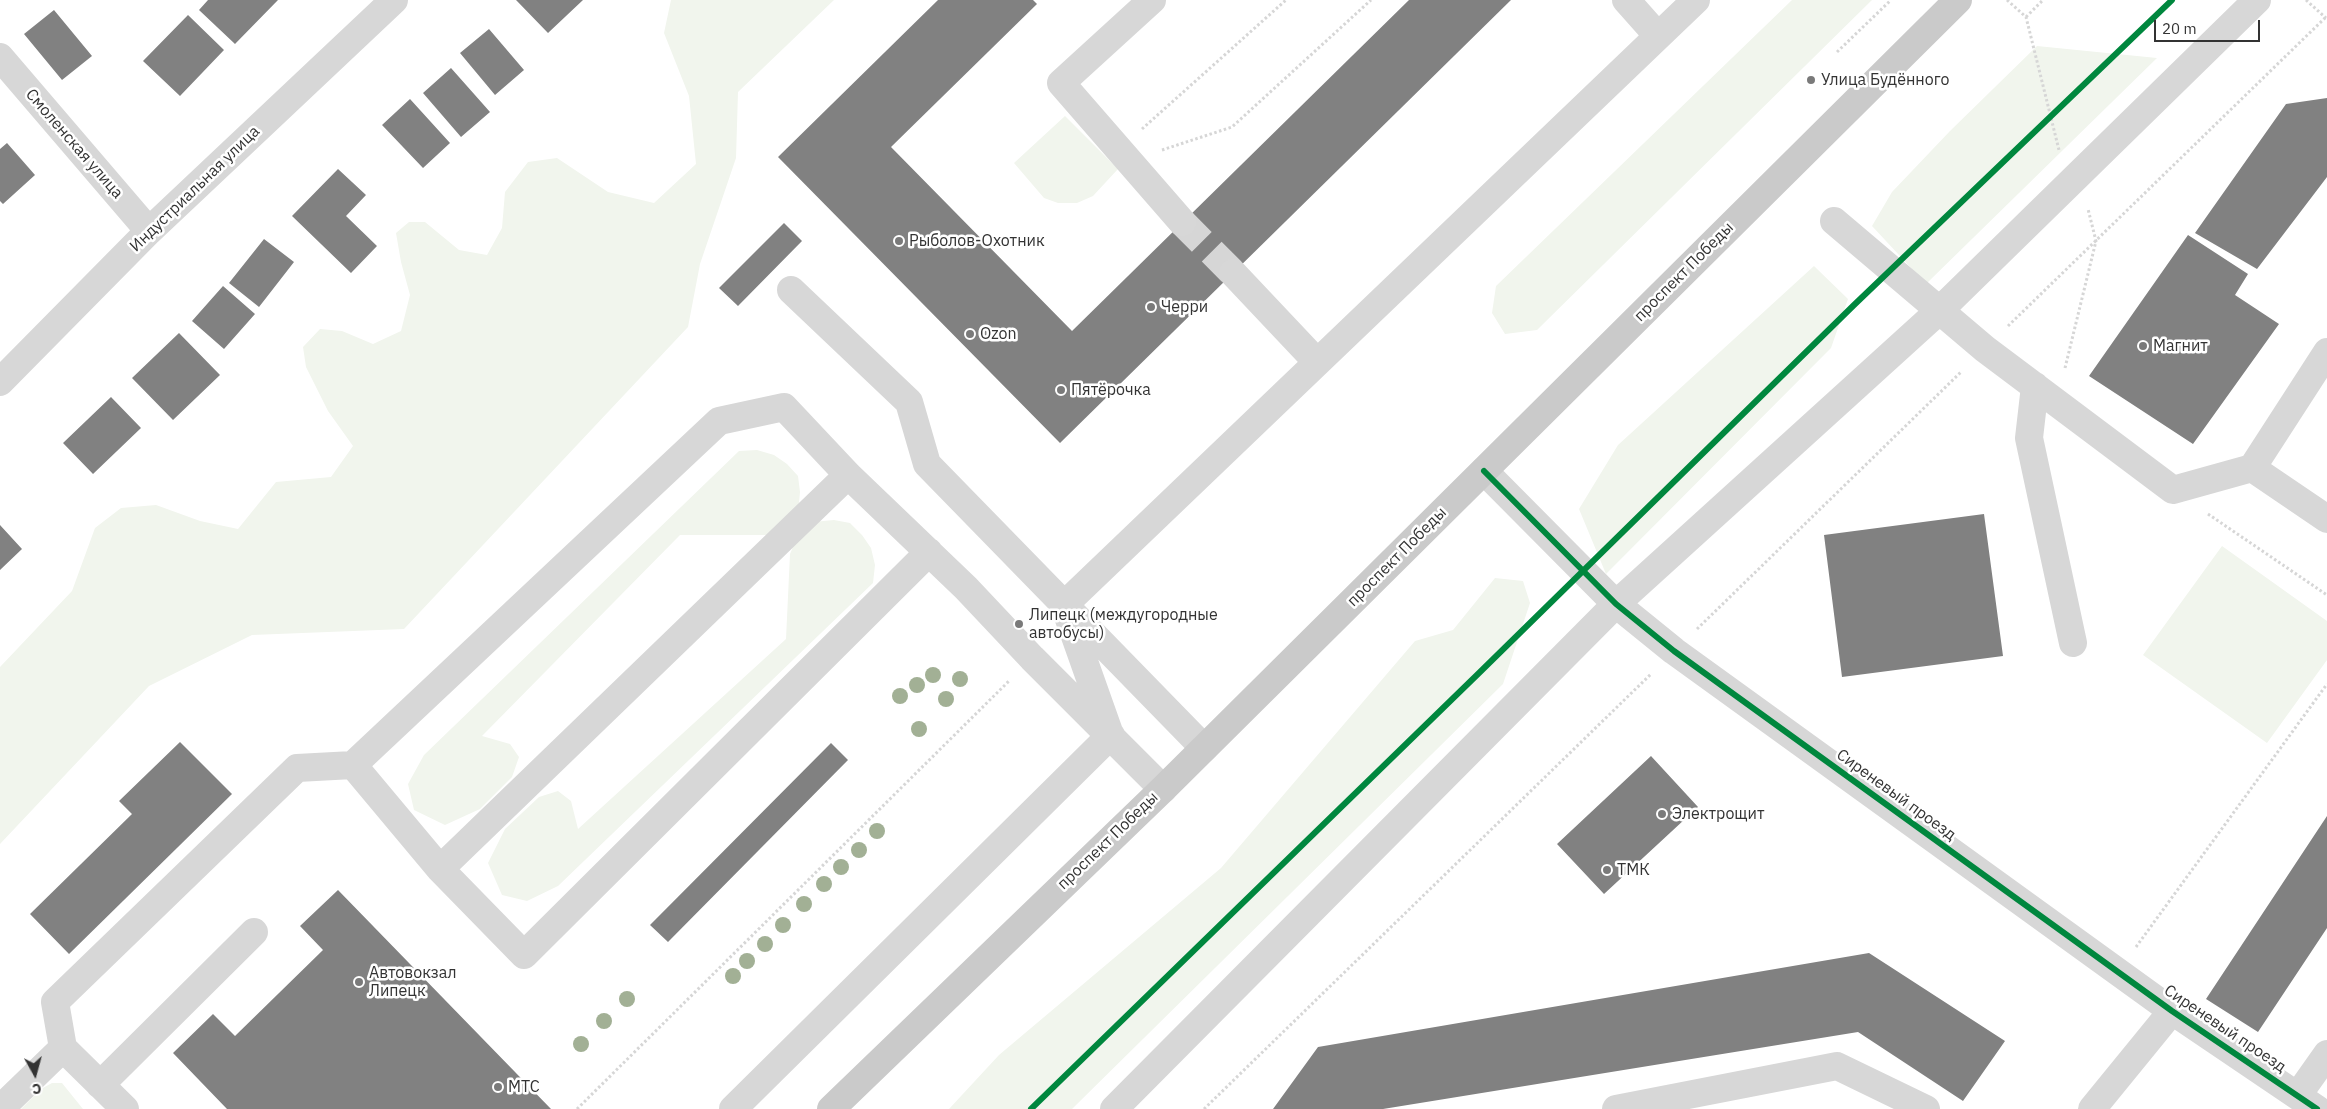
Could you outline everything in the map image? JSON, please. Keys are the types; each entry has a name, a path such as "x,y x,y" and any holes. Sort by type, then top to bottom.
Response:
{"main road":[{"name":"проспект Победы","path":"831,1109 1163,789 1958,0"}],"street":[{"name":"Индустриальная улица","path":"0,382 149,230 394,0"},
{"path":"1152,0 1061,83 1182,222"},
{"path":"1626,0 1658,36"},
{"path":"1064,605 1696,0"},
{"path":"1114,1109 1616,604 1940,310 2257,0"},
{"name":"Смоленская улица","path":"0,57 149,230"},
{"path":"1834,221 1985,349 2173,490 2252,468 2327,352"},
{"path":"1233,273 1317,362"},
{"path":"791,290 908,402 927,464 1204,748"},
{"path":"2036,386 2030,438 2073,643"},
{"path":"125,1109 63,1048 55,1002 297,768 353,765 719,421 784,407 848,475 929,552 1163,789"},
{"path":"2252,468 2327,519"},
{"name":"Сиреневый проезд","path":"1484,471 1616,604 1674,651 2172,1011 2307,1102"},
{"path":"440,869 848,475"},
{"path":"353,765 440,869 524,955 929,552"},
{"path":"1064,605 1111,736"},
{"path":"734,1109 1111,736"},
{"path":"100,1085 254,932"},
{"path":"2092,1109 2172,1011"},
{"path":"0,1109 63,1048"},
{"path":"2307,1102 2327,1054"},
{"path":"1616,1109 1837,1066 1926,1109"}],"path":[{"path":"1119,150 1286,0"},
{"path":"1138,171 1164,148 1232,127 1371,0"},
{"path":"1837,52 1891,0"},
{"path":"2026,18 2043,0"},
{"path":"1204,1109 2326,17 2306,0"},
{"path":"2044,123 2058,109"},
{"path":"2173,490 2327,595"},
{"path":"577,1109 1032,658"},
{"path":"2118,972 2327,684"}],"shaded area":[{"path":"671,0 834,0 738,92 736,158 700,264 688,327 404,629 252,635 149,686 0,844 0,667 72,591 95,528 121,508 156,505 200,521 238,529 276,482 331,477 353,446 328,411 306,367 303,347 320,329 342,331 373,344 401,331 410,295 401,262 396,233 409,222 425,222 459,250 487,255 502,228 505,192 528,162 557,158 608,192 654,203 696,164 689,96 664,33"},
{"path":"1792,0 1872,0 1537,330 1505,334 1492,313 1496,286"},
{"path":"2037,46 2157,58 1926,284 1872,226 1892,192 1950,131"},
{"path":"1065,116 1118,169 1093,196 1077,203 1058,203 1044,198 1014,163"},
{"path":"1814,266 1848,299 1831,348 1606,574 1579,509 1618,445"},
{"path":"757,450 774,455 787,464 798,476 800,492 798,513 785,527 766,535 680,535 482,736 510,744 519,757 512,777 480,809 445,825 414,810 408,784 424,755 739,451"},
{"path":"834,520 850,523 871,548 875,565 873,583 558,886 527,901 502,895 488,863 505,829 539,797 558,791 571,801 578,829 786,639 790,554 798,535 813,522"},
{"path":"2222,546 2327,621 2327,660 2267,743 2143,655"},
{"path":"1495,578 1523,581 1530,603 1503,684 1072,1109 949,1109 999,1055 1221,868 1415,641 1453,630"},
{"path":"52,1083 62,1083 83,1109 21,1109 41,1089"}],"building":[{"path":"208,0 278,0 235,44 199,10"},
{"path":"516,0 583,0 548,33"},
{"path":"938,0 1033,0 1037,4 891,147 1072,331 1409,0 1511,0 1060,443 778,157"},
{"path":"54,10 92,56 62,80 24,34"},
{"path":"188,15 224,50 180,96 143,61"},
{"path":"489,29 524,70 495,95 460,53"},
{"path":"451,68 490,112 461,137 423,93"},
{"path":"2327,98 2327,177 2257,269 2195,233 2286,104"},
{"path":"410,99 450,143 423,168 382,125"},
{"path":"7,143 35,175 3,204 0,201 0,149"},
{"path":"338,169 366,195 346,216 377,246 351,273 292,216"},
{"path":"784,223 802,241 738,306 719,288"},
{"path":"2188,235 2248,274 2235,295 2279,324 2193,444 2089,376"},
{"path":"264,239 294,262 259,307 229,283"},
{"path":"223,286 255,314 224,349 192,321"},
{"path":"179,333 220,375 173,420 132,378"},
{"path":"111,397 141,428 93,474 63,443"},
{"path":"1984,514 2003,656 1842,677 1824,535"},
{"path":"0,525 22,549 0,570"},
{"path":"180,742 232,794 69,954 30,914 132,814 119,801"},
{"path":"831,743 848,760 668,942 650,925"},
{"path":"1651,756 1698,807 1604,894 1557,844"},
{"path":"2327,816 2327,928 2258,1032 2206,999"},
{"name":"Автовокзал Липецк","path":"338,890 551,1109 227,1109 173,1053 213,1014 235,1036 323,950 300,926"},
{"path":"1869,953 2005,1041 1963,1101 1858,1032 1383,1109 1273,1109 1318,1047"}],"tunnel":[{"path":"1182,222 1233,273"}],"cycle path":[{"path":"1031,1109 1854,305 2172,0"},
{"path":"1484,471 1616,604 1674,651 2172,1011 2317,1109"}],"place":[{"name":"Улица Будённого","path":"1811,80"},
{"name":"Рыболов-Охотник","path":"899,241"},
{"name":"Черри","path":"1151,307"},
{"name":"Ozon","path":"970,334"},
{"name":"Магнит","path":"2143,346"},
{"name":"Пятёрочка","path":"1061,390"},
{"name":"Липецк (междугородные автобусы)","path":"1019,624"},
{"name":"Электрощит","path":"1662,814"},
{"name":"ТМК","path":"1607,870"},
{"name":"Автовокзал Липецк","path":"359,982"},
{"name":"МТС","path":"498,1087"}]}
